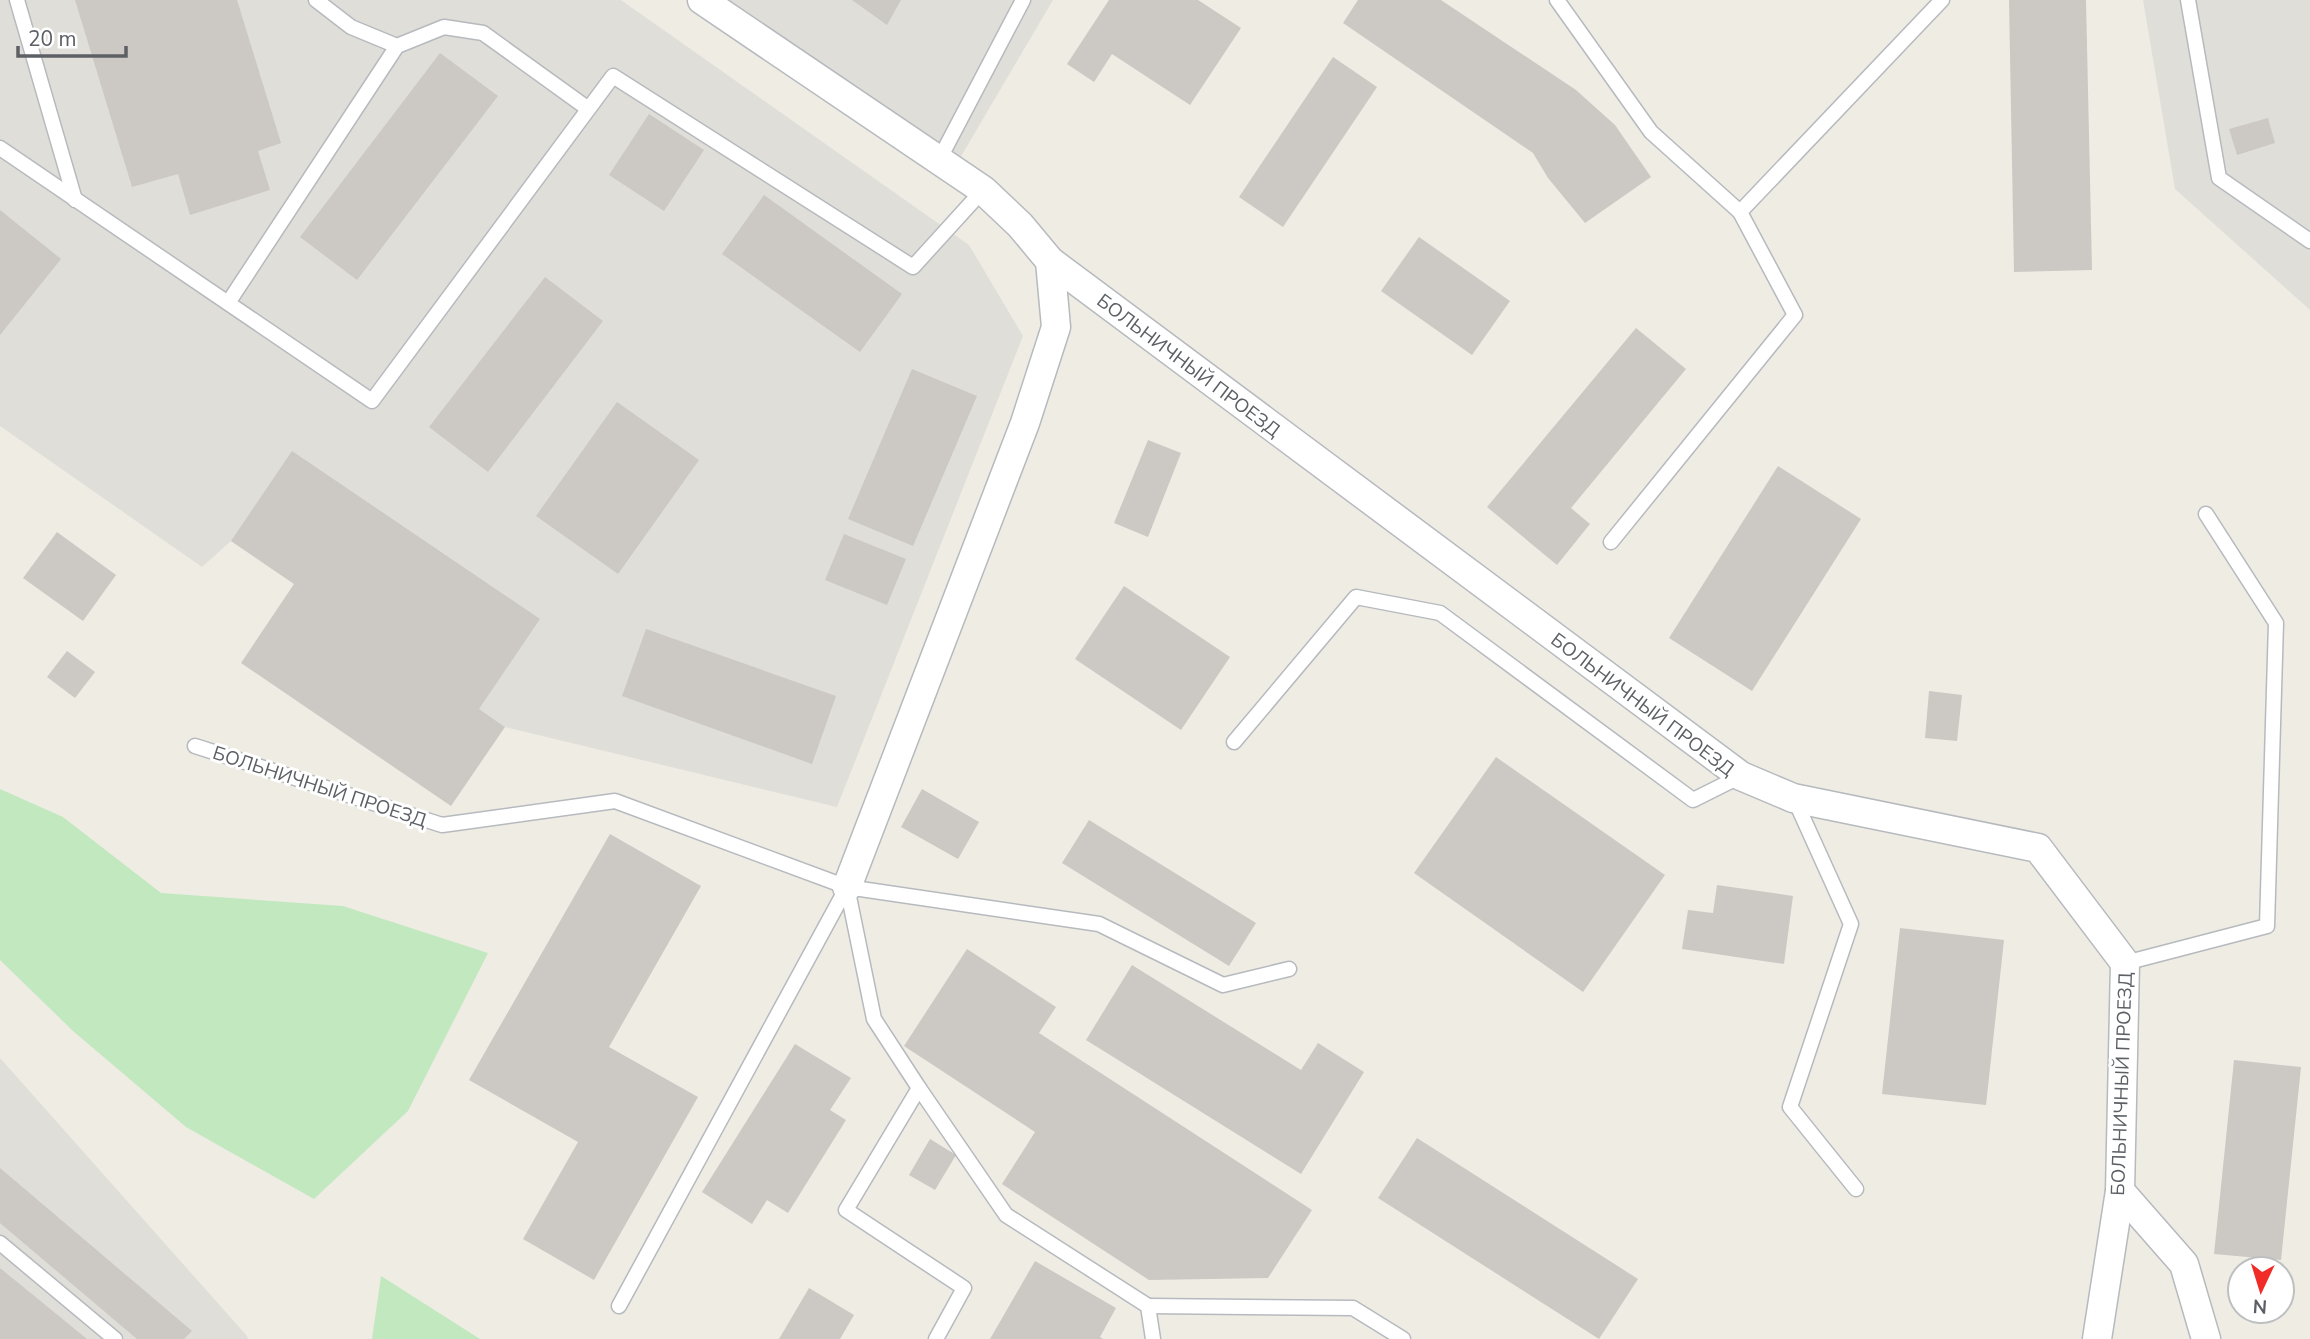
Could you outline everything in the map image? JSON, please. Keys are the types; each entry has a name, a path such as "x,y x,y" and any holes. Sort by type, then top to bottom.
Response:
{"street":[{"name":"БОЛЬНИЧНЫЙ ПРОЕЗД","path":"702,0 983,190 1020,225 1050,261 1741,776 1793,798 2038,848 2125,963 2120,1191 2097,1339"},
{"path":"846,887 1025,423 1056,327 1050,261"},
{"path":"2120,1191 2184,1264 2206,1339"}],"lane":[{"path":"17,0 75,200"},
{"path":"316,0 351,27 397,46"},
{"path":"939,160 1023,0"},
{"path":"1557,0 1651,132 1740,212 1795,315 1611,542"},
{"path":"1740,212 1942,0"},
{"path":"2188,0 2219,178 2310,241"},
{"path":"228,303 397,46 444,27 483,33 587,108"},
{"path":"0,148 372,401 613,76 913,267 983,190"},
{"path":"2125,963 2267,926 2276,623 2206,514"},
{"path":"1234,741 1356,597 1440,613 1692,800 1741,776"},
{"name":"БОЛЬНИЧНЫЙ ПРОЕЗД","path":"195,746 442,825 615,800 846,887 1099,924 1223,985 1289,969"},
{"path":"1793,798 1851,924 1790,1107 1856,1189"},
{"path":"846,887 874,1019 1006,1215 1149,1306 1353,1308 1403,1339"},
{"path":"619,1306 846,887"},
{"path":"919,1088 845,1210 964,1288 936,1339"},
{"path":"0,1243 115,1339"},
{"path":"1149,1306 1153,1339"}],"shaded area":[{"path":"0,0 621,0 969,245 1023,336 837,807 505,727 231,541 202,567 0,426"},
{"path":"727,0 1053,0 960,158"},
{"path":"2143,0 2310,0 2310,310 2175,189"},
{"path":"0,1058 247,1336 248,1339 0,1339"}],"green space":[{"path":"0,789 63,817 161,893 343,906 488,953 408,1111 314,1199 186,1127 73,1031 0,960"},
{"path":"381,1276 480,1339 372,1339"}],"building":[{"path":"75,0 237,0 281,143 258,151 270,190 190,215 178,174 132,187"},
{"path":"852,0 901,0 887,25"},
{"path":"1109,0 1198,0 1241,28 1190,105 1112,54 1094,82 1067,64"},
{"path":"1358,0 1441,0 1576,90 1615,125 1651,177 1585,223 1548,178 1533,153 1343,23"},
{"path":"2009,0 2086,0 2092,270 2014,272"},
{"path":"440,53 498,96 357,280 300,237"},
{"path":"1333,57 1377,87 1283,227 1239,197"},
{"path":"649,114 704,150 664,211 609,175"},
{"path":"2268,118 2275,143 2237,155 2229,129"},
{"path":"764,195 902,294 860,352 722,254"},
{"path":"0,210 61,259 0,335"},
{"path":"1419,237 1510,301 1472,355 1381,291"},
{"path":"545,277 603,321 488,472 429,427"},
{"path":"1636,328 1686,369 1571,508 1590,524 1557,565 1487,507"},
{"path":"912,369 977,396 913,546 848,519"},
{"path":"617,402 699,460 618,574 536,516"},
{"path":"1148,440 1181,453 1148,537 1114,523"},
{"path":"292,451 540,619 479,709 505,727 451,806 241,663 294,584 231,541"},
{"path":"1778,466 1861,519 1752,691 1669,638"},
{"path":"57,532 116,575 83,621 23,578"},
{"path":"844,534 906,559 887,605 825,580"},
{"path":"1124,586 1230,657 1181,730 1075,659"},
{"path":"646,629 836,696 812,764 622,696"},
{"path":"67,651 95,672 75,698 47,677"},
{"path":"1929,691 1962,695 1957,741 1925,738"},
{"path":"1496,757 1665,875 1583,992 1414,873"},
{"path":"922,789 979,822 958,859 901,827"},
{"path":"1089,820 1256,923 1229,966 1062,863"},
{"path":"610,834 701,886 609,1047 698,1097 594,1280 523,1239 578,1142 469,1080"},
{"path":"1717,885 1793,896 1784,964 1682,949 1688,910 1713,913"},
{"path":"1900,928 2004,940 1986,1105 1882,1094"},
{"path":"967,949 1056,1007 1039,1033 1312,1210 1268,1278 1149,1280 1002,1184 1035,1132 904,1046"},
{"path":"1132,965 1301,1070 1318,1043 1364,1072 1301,1174 1086,1040"},
{"path":"795,1044 851,1078 830,1110 846,1120 788,1213 767,1200 752,1224 702,1192"},
{"path":"2234,1060 2301,1067 2282,1255 2214,1254"},
{"path":"1417,1138 1638,1279 1599,1339 1378,1198"},
{"path":"930,1139 956,1155 935,1190 909,1175"},
{"path":"0,1168 192,1331 184,1339 137,1339 0,1223"},
{"path":"1035,1261 1116,1308 1100,1337 1103,1339 990,1339"},
{"path":"0,1268 87,1339 0,1339"},
{"path":"809,1288 854,1315 840,1339 779,1339"}]}
